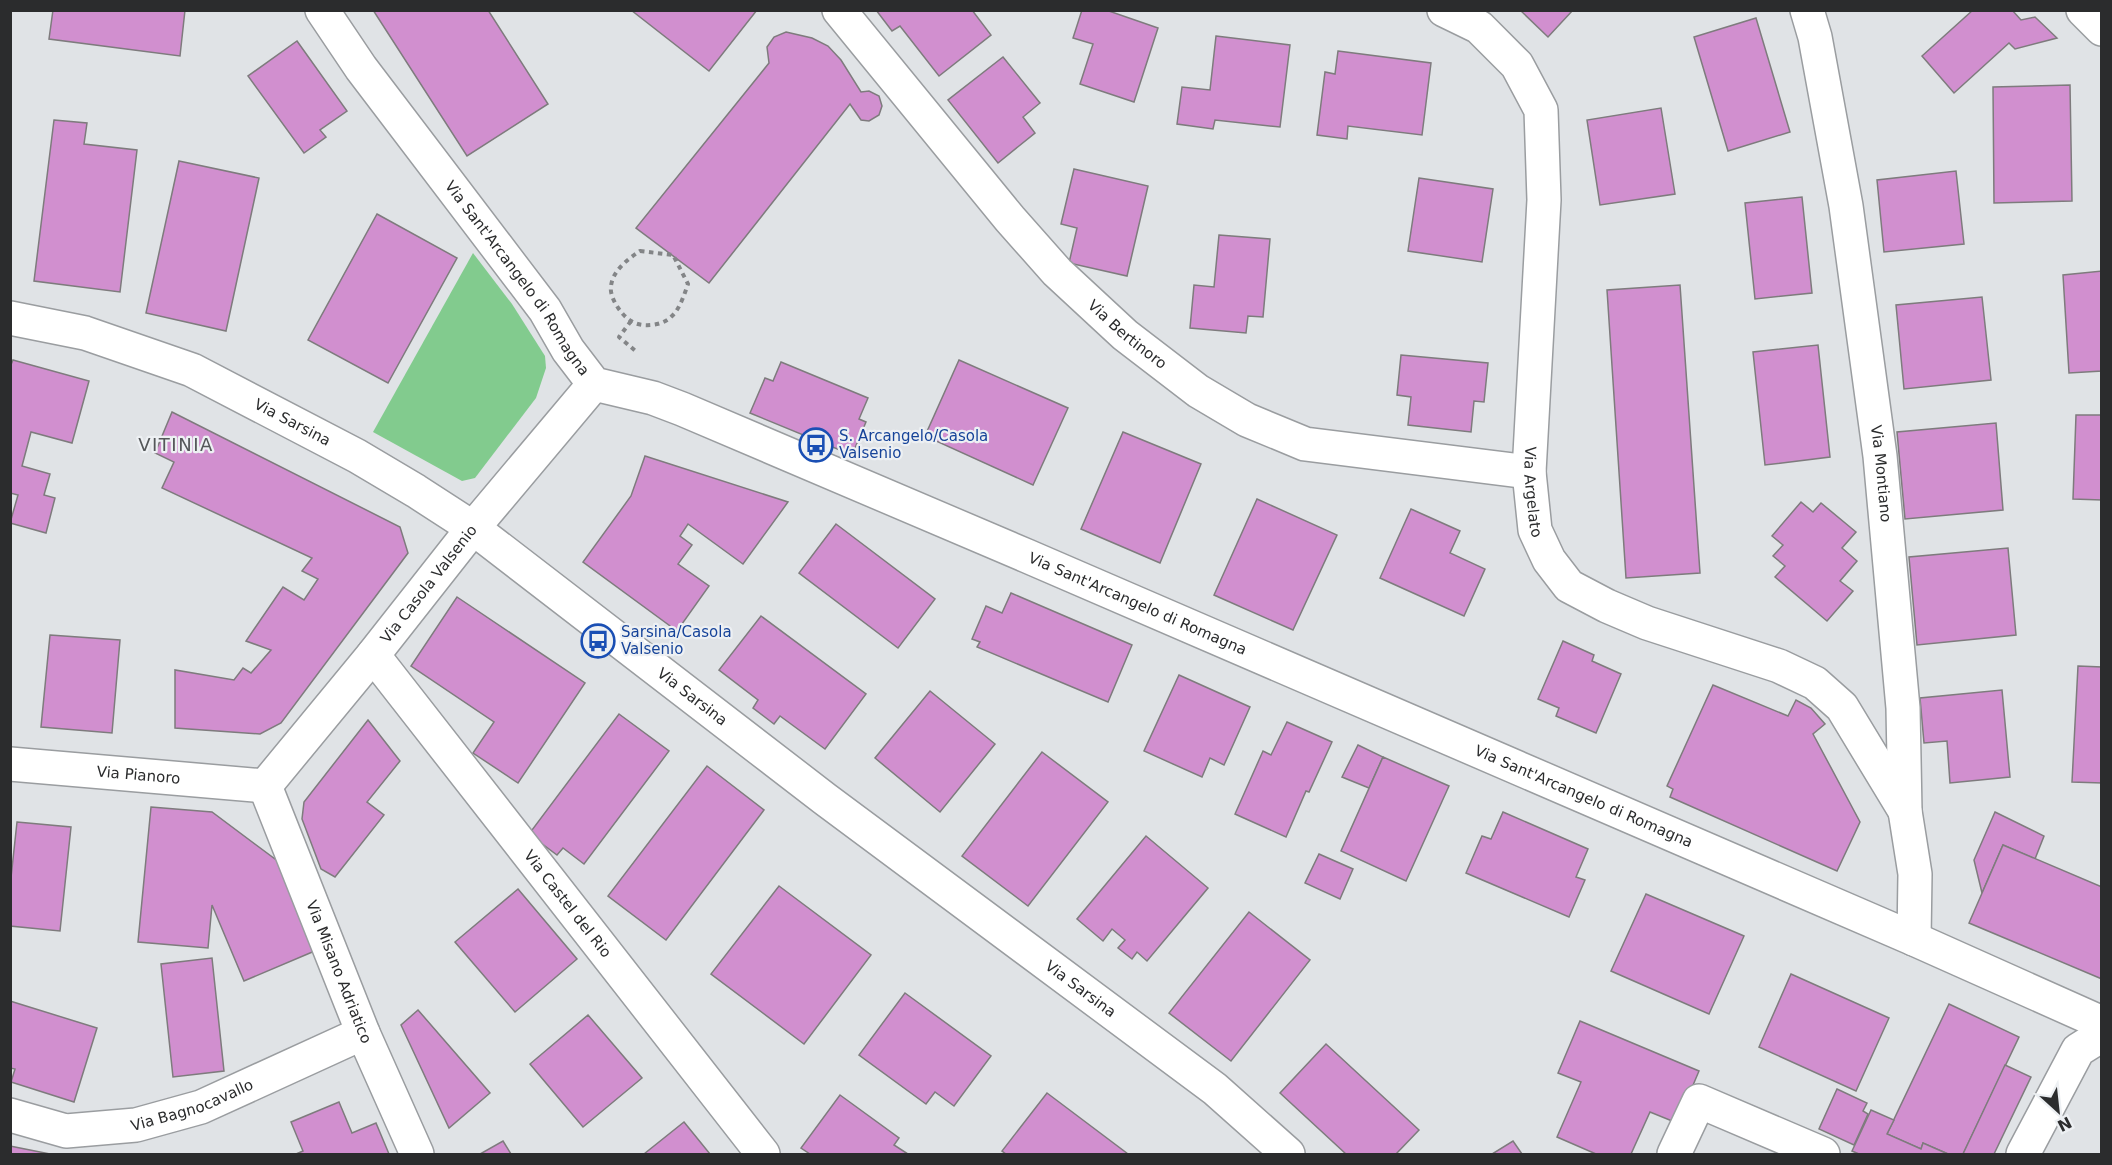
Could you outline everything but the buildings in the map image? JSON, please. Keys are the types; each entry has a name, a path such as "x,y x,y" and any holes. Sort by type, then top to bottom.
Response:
{"street":[{"name":"Via Sant'Arcangelo di Romagna","path":"322,10 361,68 545,310 568,350 594,384 653,398 682,409 1914,939 2102,1023"},
{"name":"Via Bertinoro","path":"839,10 1010,219 1057,272 1125,335 1198,391 1246,420 1305,444 1529,472"},
{"name":"Via Argelato","path":"1444,10 1479,27 1517,65 1541,110 1544,200 1529,472 1535,530 1549,560 1569,586 1607,606 1647,622 1769,662 1815,683 1842,707 1905,811"},
{"name":"Via Montiano","path":"1807,10 1815,37 1846,206 1880,456 1903,708 1905,811 1915,874 1914,939"},
{"path":"2083,10 2102,29"},
{"name":"Via Sarsina","path":"10,318 85,333 192,370 357,456 473,528 825,799 1215,1089 1288,1155"},
{"name":"Via Casola Valsenio","path":"265,786 373,655 473,528 594,384"},
{"name":"Via Castel del Rio","path":"373,655 763,1155"},
{"name":"Via Pianoro","path":"10,764 265,786"},
{"name":"Via Misano Adriatico","path":"265,786 363,1033 417,1155"},
{"name":"Via Bagnocavallo","path":"10,1115 66,1131 136,1125 201,1107 363,1033"},
{"path":"2023,1155 2078,1050 2102,1035"},
{"path":"1674,1155 1699,1101 1823,1155"}],"path":[{"path":"640,251 673,255 688,284 681,303 671,318 658,324 640,324 631,321 614,301 610,287 615,274 626,261 640,251"}],"green space":[{"path":"473,253 512,304 545,356 546,368 536,398 475,478 462,481 373,432"}],"place":[{"name":"S. Arcangelo/Casola Valsenio","path":"816,445"},
{"name":"Sarsina/Casola Valsenio","path":"598,641"}],"district":[{"name":"VITINIA","path":"176,444"}]}
